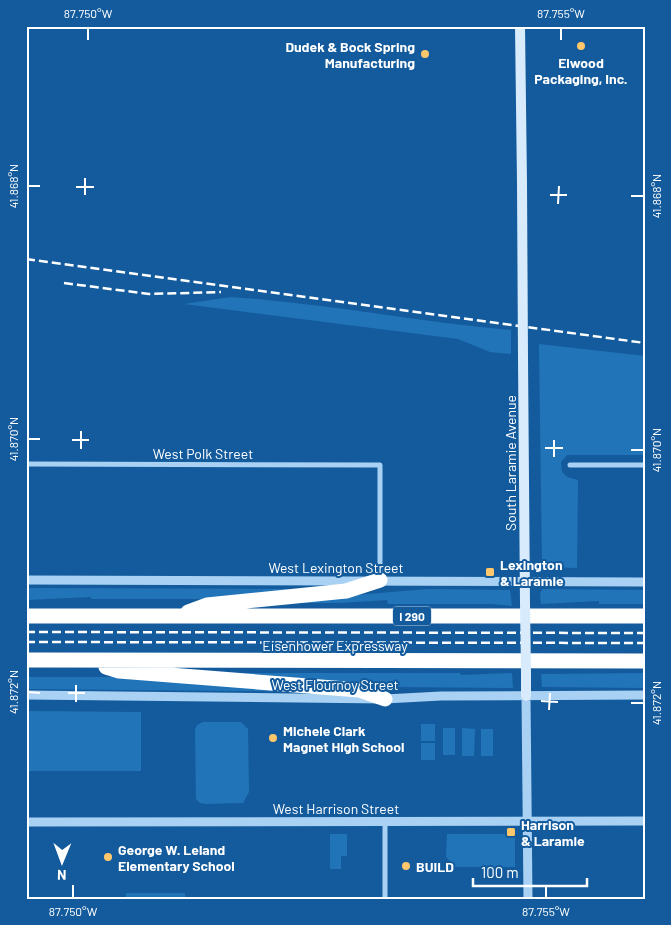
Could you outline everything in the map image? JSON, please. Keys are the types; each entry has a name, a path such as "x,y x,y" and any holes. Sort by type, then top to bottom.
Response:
{"highway":[{"path":"178,615 207,605 346,591 380,580"},
{"name":"Eisenhower Expressway","path":"26,616 645,616"},
{"name":"Eisenhower Expressway","path":"26,660 645,661"},
{"path":"84,660 119,671 358,690 385,699"}],"main road":[{"name":"South Laramie Avenue","path":"520,26 526,696"}],"street":[{"name":"West Polk Street","path":"26,464 380,465 380,580"},
{"path":"570,465 645,465"},
{"name":"West Lexington Street","path":"26,580 524,580 645,582"},
{"name":"West Flournoy Street","path":"26,695 385,699 645,695"},
{"name":"South Laramie Avenue","path":"526,696 528,899"},
{"name":"West Harrison Street","path":"26,822 645,821"},
{"path":"385,822 385,899"}],"shaded area":[{"path":"230,297 511,330 511,354 490,352 458,339 184,304"},
{"path":"539,344 645,356 645,455 567,455 561,462 562,472 567,477 578,480 577,568 542,567"},
{"path":"26,588 317,589 214,599 91,599 91,597 26,600"},
{"path":"428,589 510,590 512,606 492,604 388,604 387,600 339,603 259,603"},
{"path":"542,589 645,590 645,604 599,604 599,601 541,604 540,594"},
{"path":"236,673 460,673 461,675 512,673 513,688 393,687"},
{"path":"645,673 645,688 542,687 541,674"},
{"path":"26,677 145,677 330,692 26,689"},
{"path":"26,711 141,712 141,771 26,771"},
{"path":"203,722 241,722 248,729 249,792 243,803 206,804 200,803 196,799 195,730 197,725"},
{"path":"421,724 435,724 435,741 421,741"},
{"path":"443,728 455,728 455,755 443,755"},
{"path":"462,728 475,729 474,756 462,756"},
{"path":"481,729 493,729 493,756 481,756"},
{"path":"421,743 435,743 435,760 421,760"},
{"path":"330,834 347,834 347,856 341,856 341,869 330,869"},
{"path":"447,834 515,834 515,867 447,867 450,861 446,857"},
{"path":"126,893 185,893 185,899 126,899"}],"railway":[{"path":"26,259 645,343"},
{"path":"64,283 149,294 221,292"},
{"path":"26,632 645,633"},
{"path":"26,642 645,643"}],"place":[{"name":"Elwood Packaging, Inc.","path":"581,46"},
{"name":"Dudek & Bock Spring Manufacturing","path":"425,54"},
{"name":"Lexington & Laramie","path":"490,572"},
{"name":"Michele Clark Magnet High School","path":"273,738"},
{"name":"Harrison & Laramie","path":"511,832"},
{"name":"George W. Leland Elementary School","path":"108,857"},
{"name":"BUILD","path":"406,866"}]}
